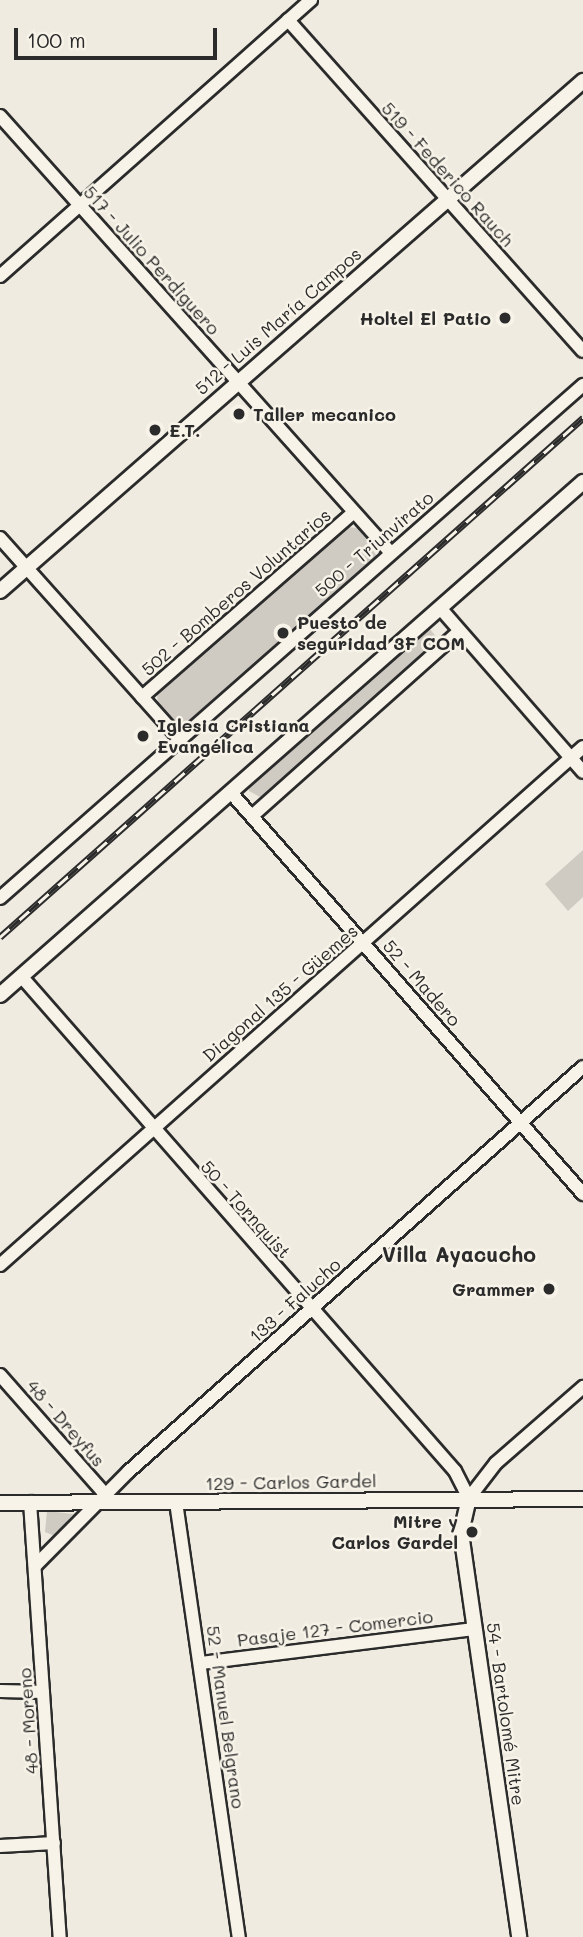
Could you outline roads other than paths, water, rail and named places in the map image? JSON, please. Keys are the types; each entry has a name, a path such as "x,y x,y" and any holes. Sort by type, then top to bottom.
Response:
{"street":[{"path":"0,276 311,0"},
{"name":"519 - Federico Rauch","path":"288,20 583,352"},
{"name":"512 - Luis María Campos","path":"0,592 583,82"},
{"name":"517 - Julio Perdiguero","path":"0,116 391,553"},
{"name":"500 - Triunvirato","path":"0,898 583,384"},
{"path":"0,995 233,795 583,482"},
{"name":"502 - Bomberos Voluntarios","path":"142,698 354,512"},
{"path":"0,538 180,739"},
{"path":"441,609 583,772"},
{"path":"252,816 460,631"},
{"name":"Diagonal 135 - Güemes","path":"0,1265 583,747"},
{"name":"52 - Madero","path":"233,795 583,1194"},
{"name":"50 - Tornquist","path":"21,976 151,1130 455,1471 469,1499"},
{"name":"133 - Falucho","path":"36,1565 101,1498 583,1067"},
{"name":"48 - Dreyfus","path":"0,1375 101,1498"},
{"path":"469,1499 496,1463 583,1387"},
{"name":"129 - Carlos Gardel","path":"0,1503 101,1498 176,1502 583,1499"},
{"name":"54 - Bartolomé Mitre","path":"469,1499 460,1516 519,1937"},
{"name":"52 - Manuel Belgrano","path":"176,1502 239,1937"},
{"name":"48 - Moreno","path":"30,1503 60,1937"},
{"name":"Pasaje 127 - Comercio","path":"201,1663 474,1629"},
{"path":"0,1692 43,1692"},
{"path":"0,1846 54,1843"}],"railway":[{"path":"0,937 583,418"}],"place":[{"name":"Holtel El Patio","path":"505,318"},
{"name":"Taller mecanico","path":"239,414"},
{"name":"E.T.","path":"155,430"},
{"name":"Puesto de seguridad 3F COM","path":"283,633"},
{"name":"Iglesia Cristiana Evangélica","path":"143,736"},
{"name":"Grammer","path":"549,1289"},
{"name":"Mitre y Carlos Gardel","path":"472,1532"}],"district":[{"name":"Villa Ayacucho","path":"459,1254"}]}
